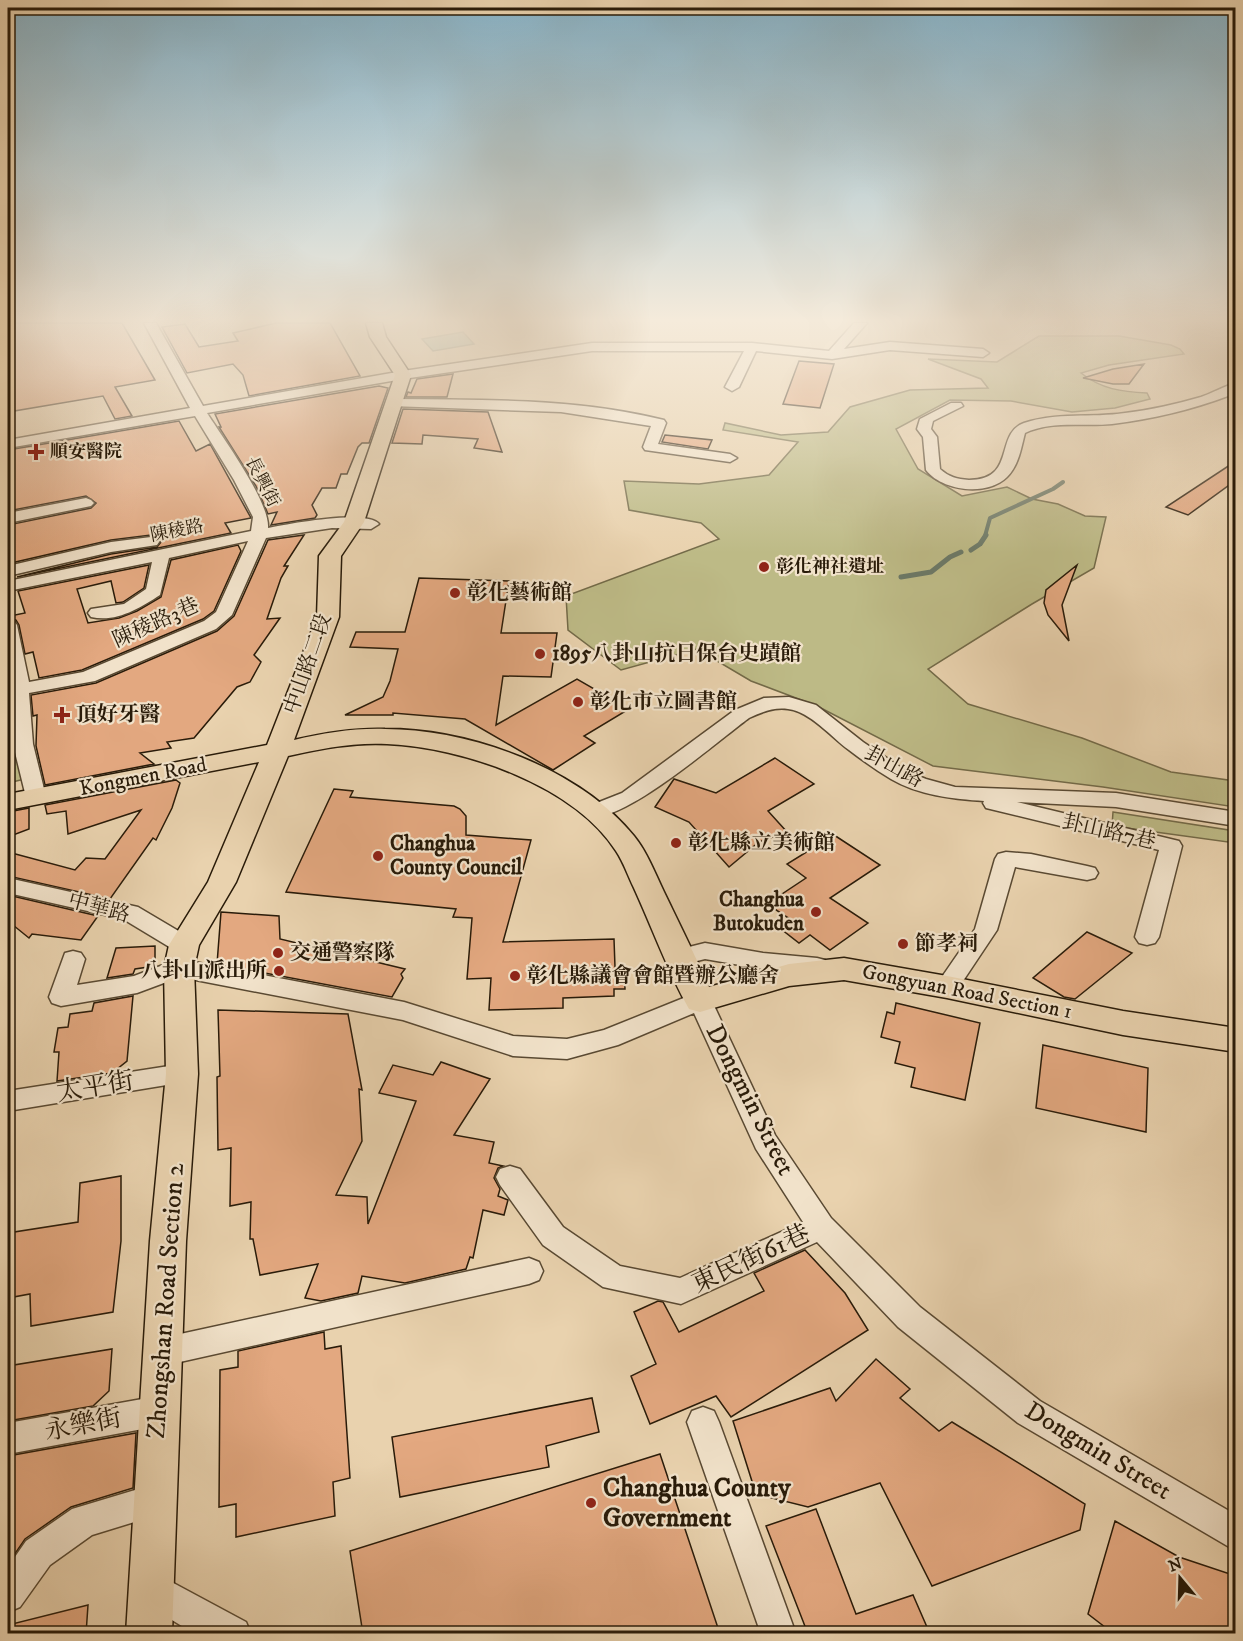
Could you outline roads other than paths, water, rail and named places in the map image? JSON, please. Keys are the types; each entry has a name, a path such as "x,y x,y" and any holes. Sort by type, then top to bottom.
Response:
{"main road":[{"name":"中山路二段","path":"181,957 222,882 278,751 328,617 330,556 363,523 397,400"},
{"name":"Dongmin Street","path":"278,751 329,741 385,736 431,741 458,746 518,766 553,784 596,811 625,843 700,1001"},
{"name":"Kongmen Road","path":"8,802 278,751"},
{"name":"Zhongshan Road Section 2","path":"149,1634 168,1241 182,1074 181,957"},
{"name":"Gongyuan Road Section 1","path":"700,1001 789,975 844,969 947,987 1123,1023 1236,1040"}],"street":[{"name":"長興街","path":"193,400 242,480 261,517 259,535"},
{"path":"8,444 264,400"},
{"path":"957,406 927,419 924,429 930,437 933,470 948,480 978,484 994,479 1005,471 1018,430 1031,423 1097,421 1161,412 1198,400"},
{"path":"396,403 506,405 625,415 659,423 650,447 729,458"},
{"path":"8,518 87,503"},
{"name":"陳稜路","path":"8,586 156,548 259,535 321,524 363,523"},
{"name":"陳稜路3巷","path":"20,689 88,677 210,624 223,615 259,535"},
{"path":"8,572 111,547 156,548 154,591 129,608 97,613"},
{"path":"8,625 19,676 23,744 36,797"},
{"name":"卦山路","path":"596,811 629,798 742,714 764,705 789,703 809,709 856,746 898,774 919,784 955,793 1116,800 1236,819"},
{"name":"卦山路7巷","path":"955,793 1171,846 1147,937"},
{"path":"947,987 986,930 1006,858 1087,873"},
{"name":"中華路","path":"8,886 130,913 181,957"},
{"path":"681,957 705,951 763,962 844,969"},
{"path":"73,959 61,997 137,984 181,957 404,1011 513,1046 567,1049 588,1044 609,1038 700,1001"},
{"name":"Dongmin Street","path":"700,1001 765,1141 820,1227 909,1317 1029,1412 1236,1534"},
{"name":"太平街","path":"8,1101 182,1074"},
{"name":"東民街61巷","path":"510,1177 553,1236 613,1278 681,1291 820,1227"},
{"path":"162,1352 529,1271"},
{"name":"永樂街","path":"8,1439 159,1411"},
{"path":"703,1422 779,1634"},
{"path":"8,1594 38,1553 84,1521 155,1500"},
{"path":"151,1588 234,1634"}],"waterway":[{"path":"985,536 990,518 1053,489 1063,482"},
{"path":"971,550 980,544 986,535"},
{"path":"901,577 931,572 950,557 961,552"}],"place":[{"name":"順安醫院","path":"36,452"},
{"name":"彰化神社遺址","path":"764,567"},
{"name":"彰化藝術館","path":"455,593"},
{"name":"1895八卦山抗日保台史蹟館","path":"540,654"},
{"name":"彰化市立圖書館","path":"578,702"},
{"name":"頂好牙醫","path":"62,715"},
{"name":"彰化縣立美術館","path":"676,843"},
{"name":"Changhua County Council","path":"378,856"},
{"name":"Changhua Butokuden","path":"816,912"},
{"name":"節孝祠","path":"903,944"},
{"name":"交通警察隊","path":"278,953"},
{"name":"八卦山派出所","path":"279,971"},
{"name":"彰化縣議會會館暨辦公廳舍","path":"515,976"},
{"name":"Changhua County Government","path":"591,1503"}]}
